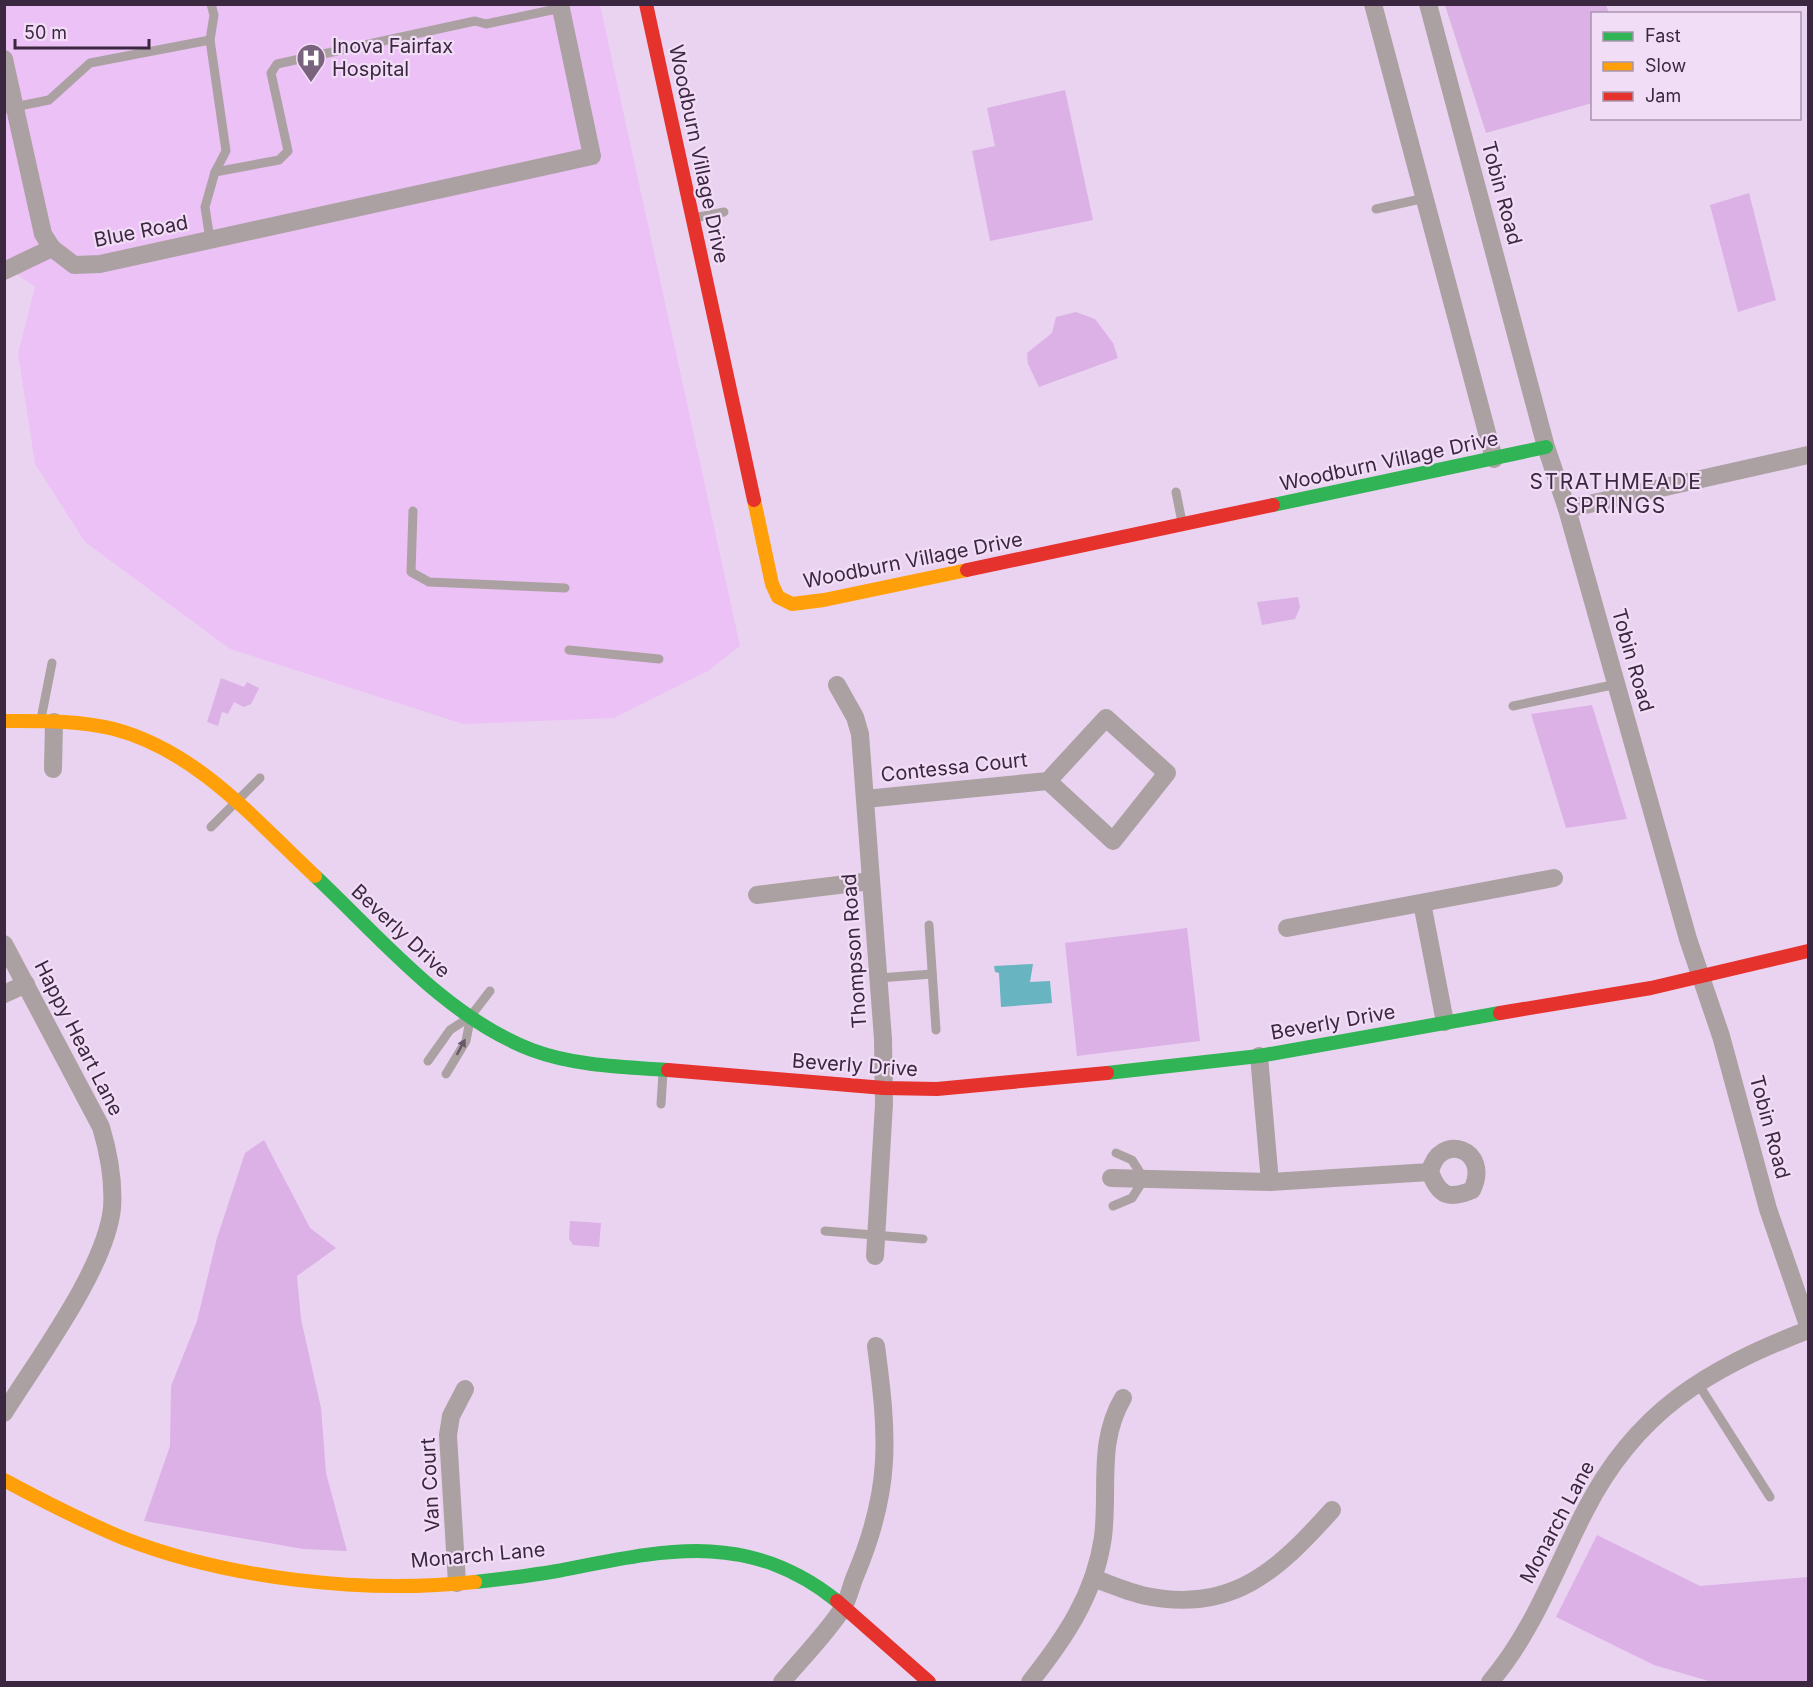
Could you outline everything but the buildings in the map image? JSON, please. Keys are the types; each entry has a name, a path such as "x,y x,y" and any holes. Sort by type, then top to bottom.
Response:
{"street":[{"name":"Woodburn Village Drive","path":"646,4 772,584 778,597 792,604 825,600 1546,447"},
{"path":"1373,4 1494,459"},
{"name":"Tobin Road","path":"1428,4 1546,447 1567,509 1688,939 1721,1036 1768,1209 1809,1325"},
{"name":"Blue Road","path":"52,248 74,265 100,264 592,156 561,6"},
{"path":"4,59 10,107 43,234 52,248 4,271"},
{"path":"1567,509 1809,454"},
{"name":"Thompson Road","path":"837,685 846,698 858,726 879,978 884,1088 875,1256"},
{"name":"Contessa Court","path":"865,799 1048,781 1106,717 1167,773 1113,841 1048,781"},
{"name":"Beverly Drive","path":"4,721 91,724 150,740 176,754 210,777 455,1009 504,1038 565,1060 884,1088 948,1088 1259,1056 1651,988 1809,951"},
{"path":"48,722 53,768"},
{"path":"1287,928 1554,878"},
{"path":"757,895 871,881"},
{"path":"1422,903 1445,1022"},
{"name":"Happy Heart Lane","path":"4,944 101,1127 109,1152 112,1180 111,1209 99,1256 4,1413"},
{"path":"4,994 26,984"},
{"path":"1259,1056 1270,1182"},
{"path":"1111,1178 1270,1182 1430,1172"},
{"name":"Monarch Lane","path":"1490,1683 1523,1636 1606,1473 1653,1418 1697,1382 1751,1352 1809,1330"},
{"path":"782,1683 843,1607 868,1549 883,1485 886,1447 876,1346"},
{"name":"Van Court","path":"457,1583 448,1435 451,1416 465,1389"},
{"path":"1030,1683 1062,1641 1079,1613 1093,1578 1103,1534 1105,1450 1109,1429 1123,1398"},
{"name":"Monarch Lane","path":"4,1480 70,1515 164,1551 236,1568 328,1582 386,1586 457,1583 527,1576 671,1549 704,1548 756,1557 797,1572 843,1607 929,1683"},
{"path":"1093,1578 1144,1596 1168,1600 1195,1599 1224,1594 1272,1571 1292,1554 1332,1510"}],"lane":[{"path":"210,240 205,207 214,172 226,151 210,40 214,15 211,4"},
{"path":"214,172 279,160 288,152 271,73 277,64 475,21 486,24 561,6"},
{"path":"10,107 49,100 90,63 210,40"},
{"path":"1376,209 1425,198"},
{"path":"693,218 724,212"},
{"path":"1176,492 1183,524"},
{"path":"407,583 411,572 413,511"},
{"path":"411,572 429,582 565,588"},
{"path":"569,650 659,659"},
{"path":"48,722 52,663"},
{"path":"1513,706 1617,684"},
{"path":"211,827 260,778"},
{"path":"929,926 936,1030"},
{"path":"879,978 932,974"},
{"path":"428,1062 450,1030 470,1017 490,991"},
{"path":"446,1074 466,1041 470,1017"},
{"path":"661,1104 663,1070"},
{"path":"1113,1206 1132,1198 1144,1179 1132,1160 1116,1153"},
{"path":"825,1231 923,1239"},
{"path":"1697,1382 1770,1497"}],"shaded area":[{"path":"5,5 600,5 740,646 708,671 614,718 463,724 230,649 85,542 35,464 18,353 35,287 5,266"},
{"path":"1445,5 1606,5 1609,12 1591,12 1591,103 1486,133"},
{"path":"1065,90 1093,220 990,241 972,151 995,146 987,108"},
{"path":"1749,193 1776,300 1738,312 1710,205"},
{"path":"1076,312 1095,319 1113,343 1118,358 1039,387 1028,364 1027,353 1052,333 1056,317"},
{"path":"1298,597 1300,607 1295,619 1262,625 1257,602"},
{"path":"221,678 244,687 247,682 259,688 251,704 244,707 234,702 228,714 222,712 218,726 207,722"},
{"path":"1592,705 1627,819 1566,828 1531,714"},
{"path":"1187,928 1200,1041 1077,1056 1065,943"},
{"path":"1033,964 1030,982 1050,981 1052,1003 1001,1007 999,973 995,972 994,966"},
{"path":"264,1140 310,1228 336,1248 297,1276 301,1319 321,1408 326,1473 347,1551 303,1549 144,1521 170,1446 171,1386 197,1321 217,1238 245,1153"},
{"path":"570,1221 601,1223 599,1247 573,1245 569,1239"},
{"path":"1597,1535 1700,1586 1808,1577 1808,1682 1712,1682 1654,1665 1556,1617"}],"traffic: fast":[{"path":"1273,505 1546,447"},
{"path":"315,876 416,974 471,1018 501,1036 532,1050 565,1059 599,1065 668,1070"},
{"path":"1107,1073 1259,1056 1500,1013"},
{"path":"475,1582 547,1573 667,1552 702,1551 736,1554 769,1563 803,1578 837,1601"}],"traffic: slow":[{"path":"754,500 772,584 778,597 792,604 824,600 967,570"},
{"path":"4,721 87,724 114,729 144,739 172,753 223,789 315,876"},
{"path":"4,1480 123,1538 207,1564 296,1580 342,1584 388,1586 475,1582"}],"traffic: jam":[{"path":"646,4 754,500"},
{"path":"967,570 1273,505"},
{"path":"1500,1013 1651,988 1808,951"},
{"path":"668,1070 884,1088 937,1089 1107,1073"},
{"path":"837,1601 929,1682"}],"place":[{"name":"Inova Fairfax Hospital","path":"311,84"}],"district":[{"name":"STRATHMEADE SPRINGS","path":"1616,494"}]}
